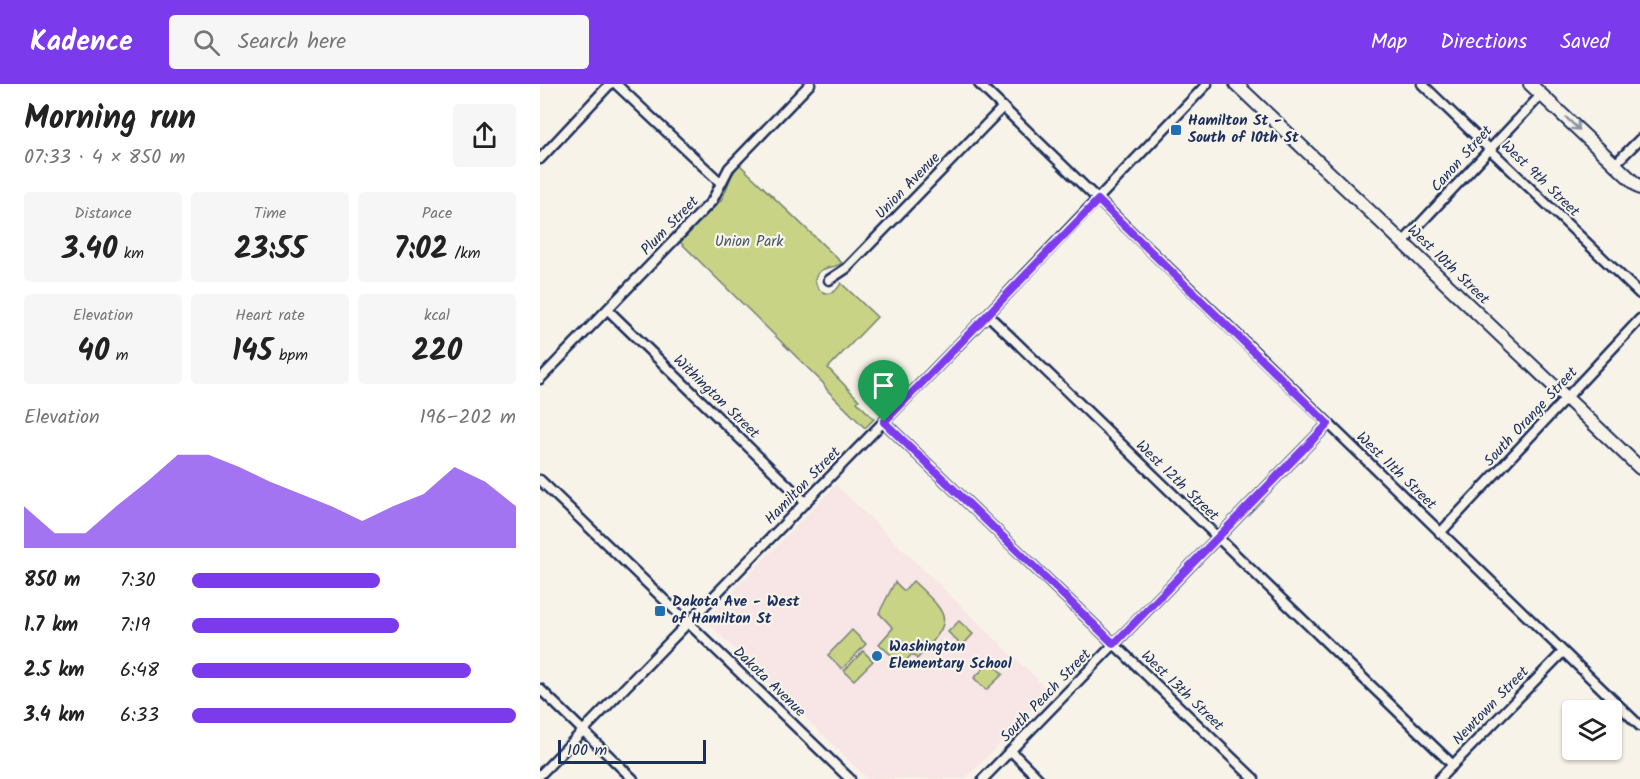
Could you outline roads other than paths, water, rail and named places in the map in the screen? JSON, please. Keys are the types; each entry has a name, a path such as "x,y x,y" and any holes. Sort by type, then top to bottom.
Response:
{"street":[{"path":"540,159 610,84"},
{"path":"615,84 721,183"},
{"name":"Plum Street","path":"540,380 712,201 729,168 810,84"},
{"name":"West 11th Street","path":"979,84 1640,726"},
{"name":"Hamilton Street","path":"540,775 988,315 1207,84"},
{"name":"West 10th Street","path":"1236,84 1640,468"},
{"name":"West 9th Street","path":"1422,84 1640,294"},
{"path":"1530,84 1640,188"},
{"name":"Canon Street","path":"1403,242 1541,94"},
{"name":"Union Avenue","path":"829,280 847,268 1003,108"},
{"path":"1615,164 1640,139"},
{"name":"Withington Street","path":"608,310 806,503"},
{"name":"West 12th Street","path":"988,315 1453,765"},
{"name":"South Orange Street","path":"1440,533 1640,319"},
{"name":"West 13th Street","path":"884,422 1254,779"},
{"name":"South Peach Street","path":"984,779 1328,424"},
{"name":"Dakota Avenue","path":"540,480 850,779"},
{"name":"Newtown Street","path":"1439,779 1563,652"},
{"path":"540,689 633,779"},
{"path":"1011,751 1039,779"}],"place":[{"name":"Hamilton St - South of 10th St","path":"1176,130"},
{"name":"Dakota Ave - West of Hamilton St","path":"660,611"},
{"name":"Washington Elementary School","path":"877,656"}],"park label":[{"name":"Union Park","path":"749,242"}]}
